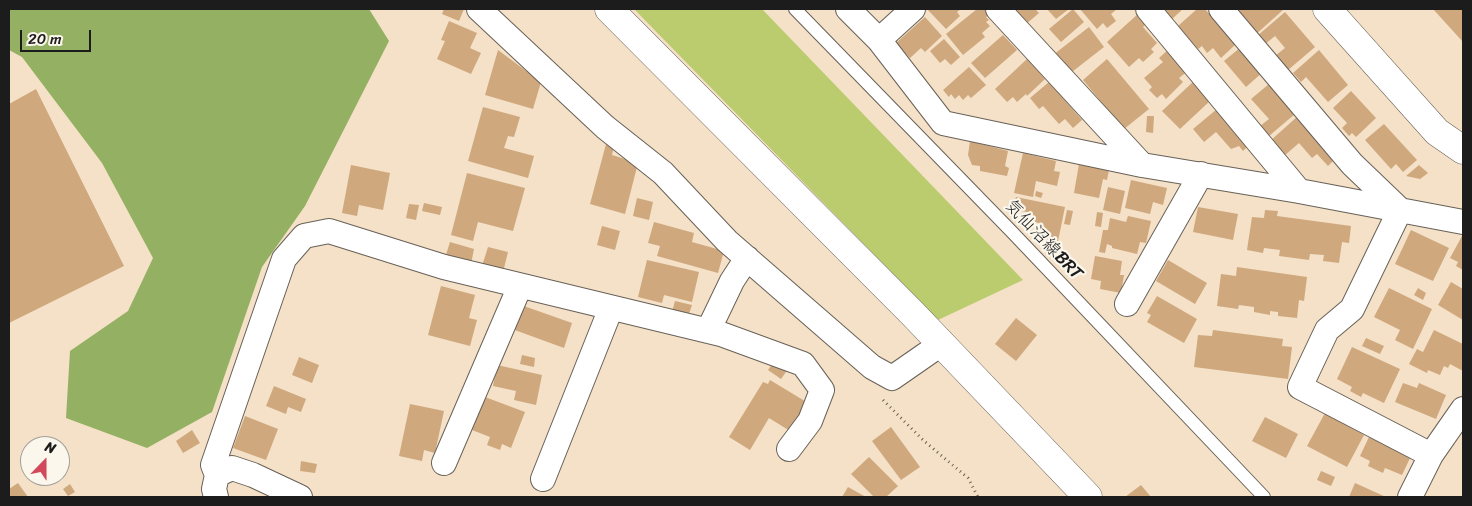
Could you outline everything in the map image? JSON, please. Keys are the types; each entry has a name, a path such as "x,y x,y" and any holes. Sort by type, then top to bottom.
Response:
{"street":[{"path":"479,9 605,127 663,173 727,241 872,367 892,378 941,344"},
{"path":"610,9 941,344 1088,497"},
{"path":"848,9 878,40 943,123 1142,165 1300,191 1463,222"},
{"path":"878,40 913,9"},
{"path":"998,9 1142,165"},
{"path":"1148,9 1300,191"},
{"path":"1221,9 1352,164 1400,210"},
{"path":"1327,9 1438,132 1463,150"},
{"path":"1127,304 1201,174"},
{"path":"1400,210 1352,309 1327,330 1300,388 1431,455"},
{"path":"217,486 213,465 284,259 304,236 329,231 444,267 708,331 803,364 822,390 810,421 789,449"},
{"path":"708,331 732,281 747,258"},
{"path":"444,463 520,286"},
{"path":"543,479 611,308"},
{"path":"1410,497 1431,455 1462,412"},
{"path":"217,486 232,468 253,475 300,497"}],"lane":[{"name":"気仙沼線BRT","path":"795,9 1012,232 1264,497"}],"path":[{"path":"880,398 923,440 968,478 978,497"}],"green space":[{"path":"9,9 369,9 389,41 305,206 262,267 212,412 147,448 66,418 70,351 128,311 153,258 102,163 22,57 9,50"},
{"path":"634,9 762,9 1023,280 938,320"}],"building":[{"path":"444,9 464,9 459,21 442,14"},
{"path":"927,9 961,9 957,12 960,16 946,29"},
{"path":"977,9 984,9 989,15 986,17 989,20 986,22 990,26 982,33 985,37 963,55 946,34"},
{"path":"1011,9 1035,9 1039,13 1025,25"},
{"path":"1047,9 1069,9 1056,19"},
{"path":"1073,9 1084,22 1061,42 1049,29"},
{"path":"1080,9 1117,9 1111,14 1116,21 1107,28 1103,23 1097,29"},
{"path":"1161,9 1183,9 1171,20"},
{"path":"1197,9 1205,9 1236,44 1221,58 1213,48 1207,53 1202,46 1198,49 1178,26"},
{"path":"1237,9 1283,10 1254,36 1245,26 1249,22"},
{"path":"1433,9 1463,9 1463,42"},
{"path":"1285,12 1315,47 1288,70 1275,56 1285,48 1275,36 1264,45 1256,37"},
{"path":"1139,13 1147,23 1143,27 1157,43 1151,49 1154,52 1143,62 1139,58 1129,67 1107,42"},
{"path":"925,17 942,36 925,52 921,48 910,58 896,43"},
{"path":"449,21 477,33 470,48 481,53 471,74 437,59 445,41 441,40"},
{"path":"1089,27 1104,47 1068,75 1053,55"},
{"path":"1003,35 1017,50 985,78 971,63"},
{"path":"944,39 960,57 951,65 945,59 940,63 930,51"},
{"path":"1241,47 1263,72 1246,87 1224,61"},
{"path":"1170,48 1189,70 1179,78 1183,82 1166,99 1162,94 1157,98 1149,90 1152,87 1144,78 1163,62 1159,58"},
{"path":"498,50 541,82 533,109 485,95"},
{"path":"1319,50 1348,85 1328,102 1306,77 1301,82 1293,73"},
{"path":"1027,59 1045,79 1027,96 1026,94 1017,102 1013,97 1007,102 995,89"},
{"path":"1107,59 1149,109 1124,129 1083,80"},
{"path":"969,67 986,85 971,98 968,95 963,100 959,95 955,99 951,94 949,97 943,90"},
{"path":"1194,81 1211,100 1180,129 1162,111"},
{"path":"1049,82 1082,120 1073,128 1065,119 1059,124 1043,106 1039,109 1030,98"},
{"path":"1269,84 1295,114 1269,136 1260,126 1269,119 1251,99"},
{"path":"36,89 124,266 9,323 9,104"},
{"path":"1351,91 1376,118 1356,137 1352,133 1349,136 1342,128 1347,123 1333,108"},
{"path":"483,107 520,117 514,137 508,136 504,148 534,156 528,178 468,161"},
{"path":"1217,109 1249,145 1243,151 1239,146 1231,149 1216,132 1204,142 1193,129"},
{"path":"1147,116 1154,116 1153,133 1146,132"},
{"path":"1298,116 1336,158 1328,166 1317,154 1312,158 1299,143 1284,156 1270,141"},
{"path":"1384,124 1417,160 1403,172 1396,164 1391,169 1365,140"},
{"path":"970,141 1008,151 1005,166 1009,168 1007,176 980,171 980,166 972,165 968,155"},
{"path":"606,144 614,146 612,155 638,163 625,214 590,204"},
{"path":"1023,153 1056,161 1054,171 1060,172 1057,186 1036,181 1033,197 1014,193"},
{"path":"1079,164 1109,170 1107,180 1103,179 1099,198 1074,193"},
{"path":"351,165 390,173 383,210 359,205 357,216 342,213"},
{"path":"1419,165 1428,173 1420,179 1406,176"},
{"path":"467,173 525,188 513,231 478,222 473,241 451,235"},
{"path":"1131,180 1167,188 1163,205 1153,202 1150,214 1125,208"},
{"path":"1108,187 1125,191 1120,214 1103,210"},
{"path":"1036,191 1043,193 1041,198 1035,196"},
{"path":"1016,197 1065,207 1057,246 1051,246 1037,232 1039,223 1031,221 1033,213 1016,210 1018,204 1014,204"},
{"path":"637,198 653,202 649,220 633,216"},
{"path":"424,203 442,207 440,215 422,211"},
{"path":"409,204 419,205 416,220 406,218"},
{"path":"1198,207 1238,214 1233,240 1193,232"},
{"path":"1067,210 1073,211 1070,225 1064,224"},
{"path":"1265,210 1278,211 1277,216 1351,226 1349,243 1342,242 1339,263 1323,261 1324,255 1310,254 1309,260 1279,256 1280,250 1264,248 1263,253 1247,250 1252,217 1264,218"},
{"path":"1097,212 1103,213 1101,227 1095,226"},
{"path":"1128,216 1151,221 1146,243 1140,242 1137,254 1112,248 1112,246 1107,244 1105,253 1099,252 1103,230 1108,230 1110,218 1126,222"},
{"path":"654,222 694,233 692,242 724,251 718,273 657,256 660,246 648,243"},
{"path":"602,226 620,231 615,250 597,245"},
{"path":"1411,230 1449,248 1433,281 1395,264"},
{"path":"1462,236 1463,270 1456,266 1458,262 1450,258"},
{"path":"450,242 474,249 471,264 445,258"},
{"path":"488,247 508,252 503,272 482,266"},
{"path":"1095,256 1122,261 1120,275 1124,275 1121,293 1100,289 1101,281 1091,279"},
{"path":"647,260 699,272 692,302 664,295 662,303 638,297"},
{"path":"1168,260 1207,283 1195,304 1156,281"},
{"path":"1237,267 1307,277 1304,301 1299,300 1297,318 1278,316 1278,312 1270,311 1270,315 1254,312 1254,307 1239,305 1238,309 1217,306 1221,274 1236,276"},
{"path":"1451,282 1463,289 1463,320 1438,305"},
{"path":"441,286 475,295 469,318 477,320 470,346 428,335"},
{"path":"1389,288 1432,309 1413,349 1395,340 1400,330 1374,317"},
{"path":"1418,288 1426,293 1423,300 1414,295"},
{"path":"1157,296 1197,319 1184,343 1147,322 1151,315 1147,313"},
{"path":"675,301 692,305 688,317 672,312"},
{"path":"521,305 572,323 564,348 512,329"},
{"path":"1016,318 1037,335 1016,361 995,344"},
{"path":"1213,330 1283,339 1282,346 1292,347 1288,379 1194,367 1198,335 1212,336"},
{"path":"1434,330 1463,344 1463,371 1450,364 1448,368 1444,366 1440,375 1428,370 1427,373 1409,364 1417,349 1423,352"},
{"path":"1366,338 1384,346 1380,354 1362,346"},
{"path":"1352,347 1400,369 1384,403 1363,393 1361,397 1350,391 1352,387 1337,379"},
{"path":"522,355 535,358 534,367 520,364"},
{"path":"299,357 319,365 312,383 292,375"},
{"path":"775,360 788,369 781,379 768,370"},
{"path":"497,365 542,375 536,405 514,400 516,391 493,386"},
{"path":"770,380 808,403 790,431 769,418 750,450 729,437 763,382 768,384"},
{"path":"1403,383 1417,388 1419,383 1446,395 1436,419 1395,402"},
{"path":"274,386 306,399 301,412 288,407 286,414 266,406"},
{"path":"485,397 525,412 511,448 502,444 500,450 487,445 490,437 472,430"},
{"path":"410,404 444,411 435,453 424,450 422,461 399,456"},
{"path":"1325,413 1364,435 1347,467 1307,446"},
{"path":"245,416 278,429 266,460 233,448"},
{"path":"1265,417 1298,434 1286,458 1252,441"},
{"path":"891,427 920,467 901,480 872,441"},
{"path":"192,430 200,443 183,453 176,441"},
{"path":"1369,437 1411,456 1402,475 1385,468 1383,473 1368,466 1370,461 1360,456"},
{"path":"869,457 898,486 886,497 874,497 851,474"},
{"path":"301,461 317,464 315,473 300,471"},
{"path":"1321,471 1335,477 1331,486 1317,480"},
{"path":"18,483 28,497 9,497 9,489"},
{"path":"1355,483 1386,497 1349,497"},
{"path":"70,484 75,492 68,496 63,489 70,486"},
{"path":"1141,485 1151,497 1125,497"},
{"path":"848,487 866,497 842,497"}]}
